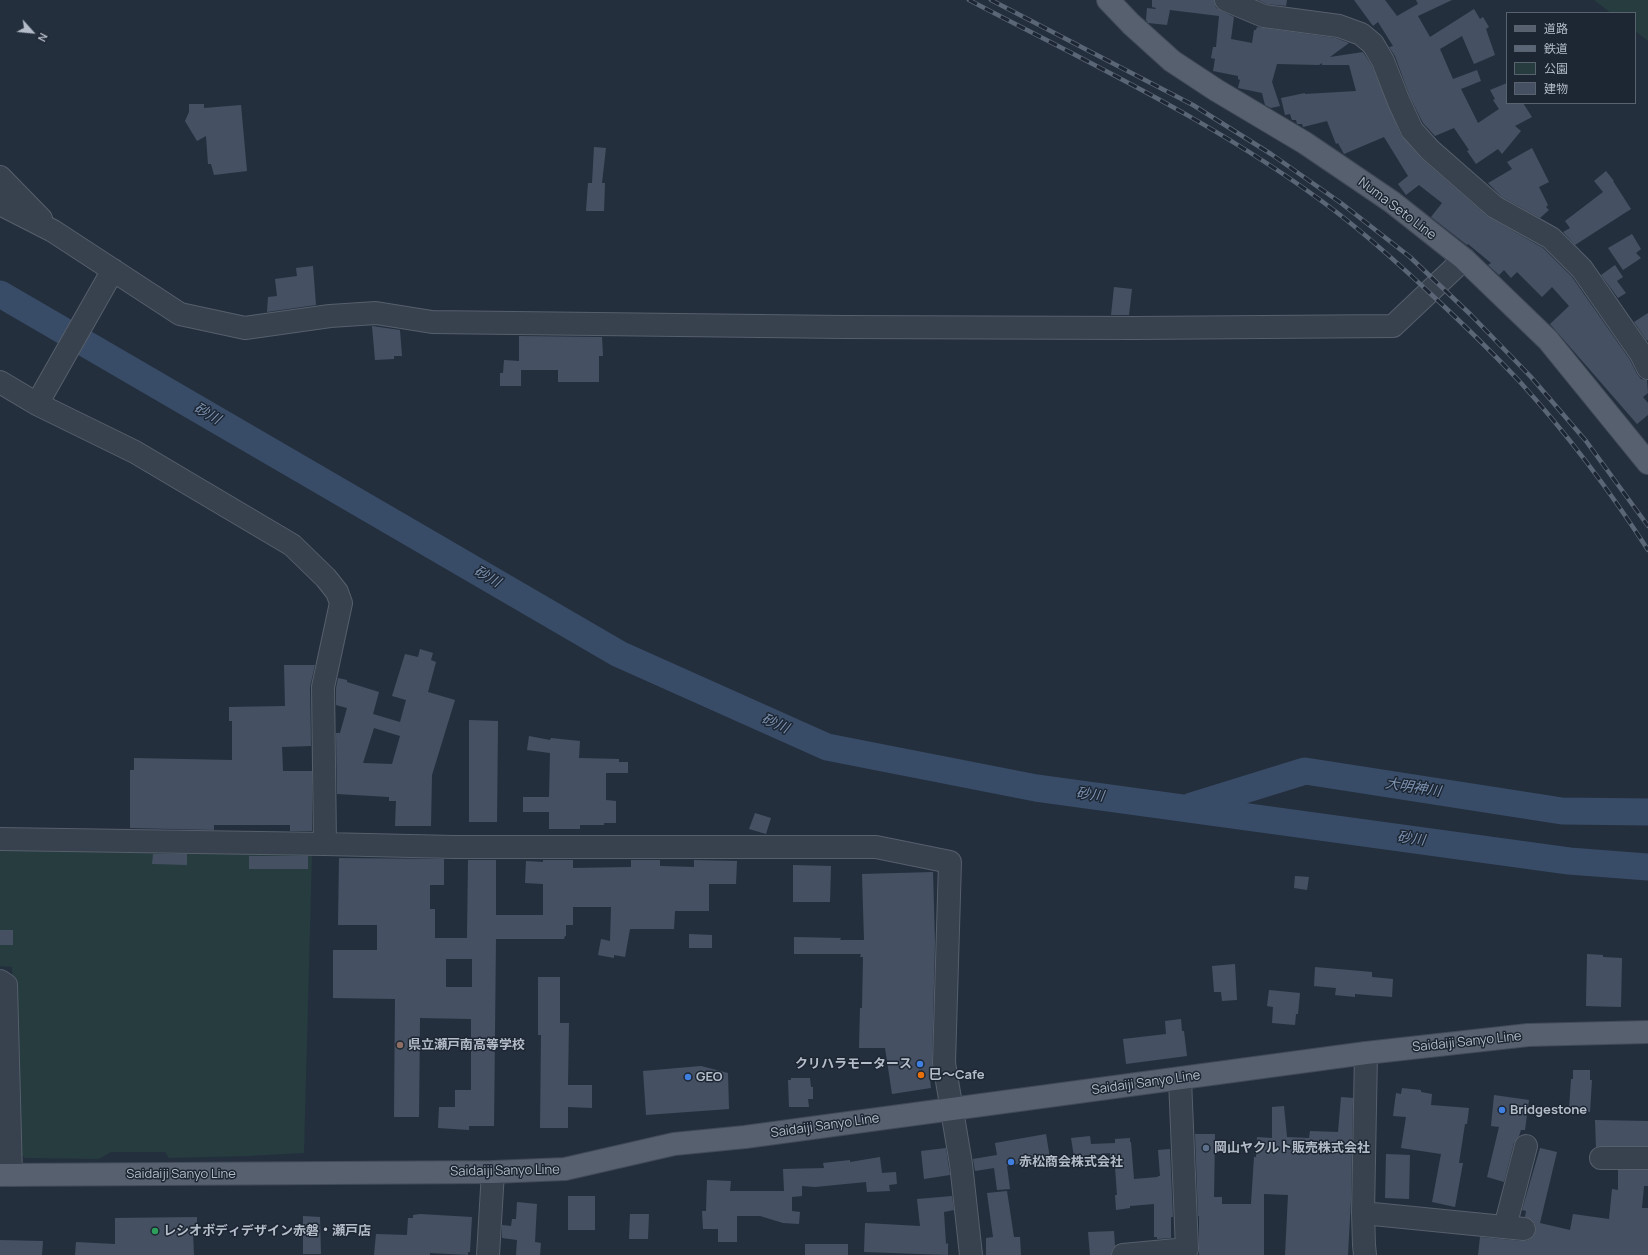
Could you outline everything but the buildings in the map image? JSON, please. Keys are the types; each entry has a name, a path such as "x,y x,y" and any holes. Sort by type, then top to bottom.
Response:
{"main road":[{"name":"Numa Seto Line","path":"1108,0 1131,24 1172,61 1216,90 1305,143 1392,202 1464,259 1548,340 1648,462"},
{"name":"Saidaiji Sanyo Line","path":"5,1175 493,1172 565,1170 674,1144 746,1137 1366,1053 1528,1035 1648,1032"}],"street":[{"path":"1226,0 1264,16 1339,26 1361,34 1373,44 1383,61 1412,130 1430,150 1495,207 1551,238 1582,269 1641,354 1648,368"},
{"path":"0,177 53,231"},
{"path":"0,204 53,231 180,314 245,328 330,316 376,313 432,322 795,327 1143,328 1393,326 1464,259"},
{"path":"37,404 113,270"},
{"path":"0,382 37,404 135,452 292,544 326,578 337,592 340,603 323,687 325,844"},
{"path":"0,391 37,404"},
{"path":"0,839 454,847 876,847 950,862 944,1062 961,1164 971,1255"},
{"path":"0,981 6,986 5,1175"},
{"path":"1365,1255 1364,1213 1366,1053"},
{"path":"1123,1255 1187,1249 1180,1079"},
{"path":"1364,1213 1515,1228 1526,1146"},
{"path":"1601,1158 1648,1158"},
{"path":"488,1255 493,1172"}],"green space":[{"path":"1594,0 1648,0 1648,41 1636,32 1636,12 1610,12"},
{"path":"0,845 312,854 304,1153 169,1158 165,1152 111,1152 99,1159 25,1158 17,1150 12,967 0,966"}],"waterway":[{"name":"砂川","path":"0,294 619,654 827,747 1036,788 1569,861 1648,867"},
{"name":"大明神川","path":"1192,806 1305,771 1562,811 1648,812"}],"railway":[{"path":"969,0 1110,73 1203,124 1292,180 1348,221 1385,252 1433,296 1521,383 1588,464 1619,506 1648,550"},
{"path":"991,0 1193,105 1271,154 1341,203 1410,257 1471,315 1531,377 1586,441 1648,526"}],"place":[{"name":"県立瀬戸南高等学校","path":"400,1045"},
{"name":"クリハラモータース","path":"920,1064"},
{"name":"巳～Cafe","path":"921,1075"},
{"name":"GEO","path":"688,1077"},
{"name":"Bridgestone","path":"1502,1110"},
{"name":"岡山ヤクルト販売株式会社","path":"1206,1148"},
{"name":"赤松商会株式会社","path":"1011,1162"},
{"name":"レシオボディデザイン赤磐・瀬戸店","path":"155,1231"}]}
